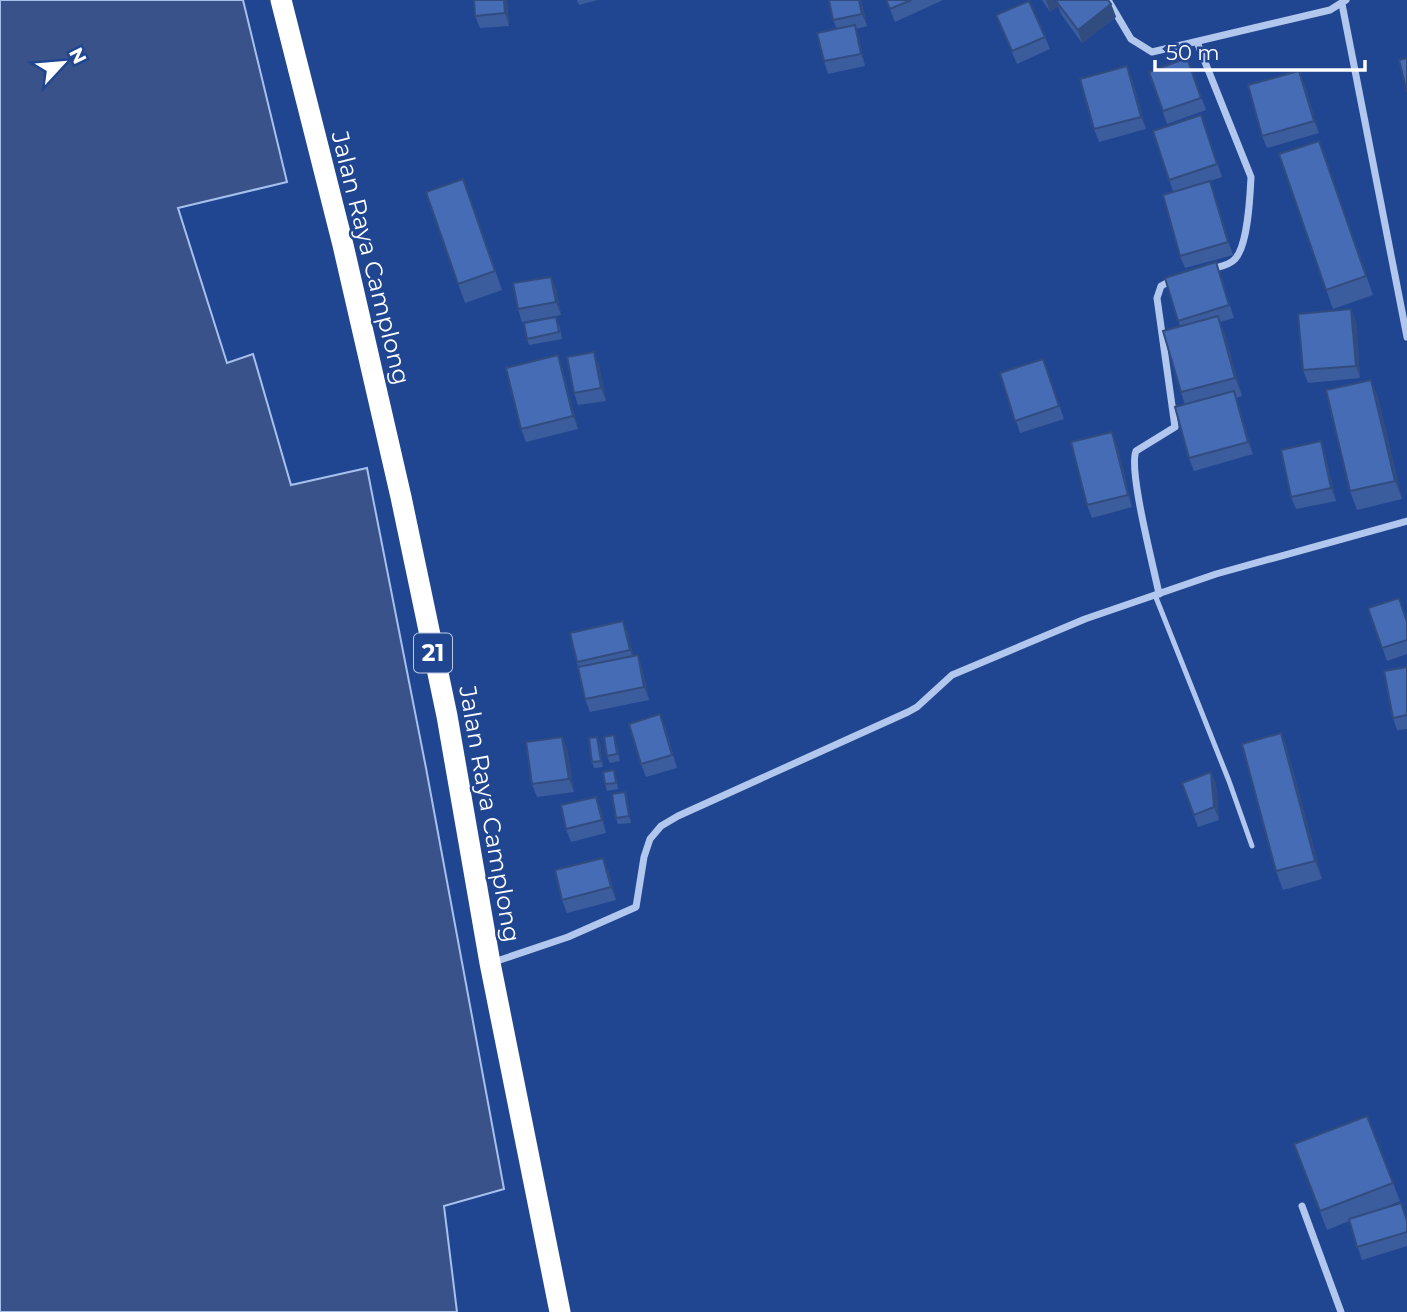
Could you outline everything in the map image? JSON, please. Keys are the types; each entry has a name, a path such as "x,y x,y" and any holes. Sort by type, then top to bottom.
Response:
{"highway":[{"name":"Jalan Raya Camplong","path":"281,0 343,245 404,510 447,716 490,963 560,1312"}],"street":[{"path":"1108,0 1131,39 1152,52 1330,10 1344,2 1407,337"},
{"path":"1197,42 1251,177 1250,200 1241,247 1235,260 1203,271"},
{"path":"1157,594 1133,458 1136,451 1175,427 1157,298 1161,286 1181,277"},
{"path":"490,963 568,937 636,907 644,857 650,839 661,826 733,789 908,712 953,675 1086,619 1157,594 1216,574 1407,521"},
{"path":"1302,1206 1341,1312"}],"lane":[{"path":"1157,594 1230,781 1252,846"}],"water":[{"path":"0,0 243,0 287,182 178,208 227,363 253,354 291,485 367,468 504,1189 444,1206 457,1312 0,1312"}],"building":[{"path":"474,0 504,0 505,13 475,16"},
{"path":"829,0 859,0 862,14 833,20"},
{"path":"886,0 911,0 890,9"},
{"path":"1108,0 1111,4 1078,30 1056,1"},
{"path":"1029,1 1045,37 1012,51 996,15"},
{"path":"855,25 861,54 824,61 817,33"},
{"path":"1187,58 1201,98 1163,111 1149,72"},
{"path":"1407,58 1407,92 1399,60"},
{"path":"1127,66 1141,117 1094,129 1080,79"},
{"path":"1299,71 1314,121 1262,136 1248,85"},
{"path":"1201,115 1217,164 1169,180 1153,131"},
{"path":"1319,141 1366,276 1326,290 1279,154"},
{"path":"463,179 495,271 458,284 426,192"},
{"path":"1210,181 1228,242 1180,256 1163,195"},
{"path":"1216,262 1229,305 1178,321 1165,278"},
{"path":"551,277 556,302 518,309 513,283"},
{"path":"1351,309 1356,366 1303,370 1298,314"},
{"path":"1218,316 1235,378 1181,392 1163,331"},
{"path":"556,317 559,332 527,339 524,323"},
{"path":"594,352 601,388 574,393 567,357"},
{"path":"558,355 573,416 521,429 506,368"},
{"path":"1043,359 1059,406 1015,421 1000,373"},
{"path":"1371,380 1395,481 1350,491 1326,390"},
{"path":"1234,391 1248,442 1189,458 1175,407"},
{"path":"1112,432 1128,495 1087,505 1071,442"},
{"path":"1321,441 1331,488 1291,497 1281,450"},
{"path":"1399,598 1407,622 1407,640 1382,648 1368,608"},
{"path":"623,621 630,650 577,662 570,633"},
{"path":"638,655 644,687 585,699 578,667"},
{"path":"1407,667 1407,715 1393,718 1384,671"},
{"path":"660,714 672,755 641,764 629,724"},
{"path":"1281,733 1315,861 1276,871 1242,744"},
{"path":"614,735 617,754 607,756 604,737"},
{"path":"562,737 569,779 532,784 526,742"},
{"path":"597,737 601,761 592,762 589,738"},
{"path":"614,770 616,783 605,784 603,772"},
{"path":"1211,772 1214,807 1194,815 1182,783"},
{"path":"625,792 629,816 616,818 612,794"},
{"path":"596,797 602,820 566,829 561,805"},
{"path":"603,858 611,887 562,900 555,870"},
{"path":"1367,1116 1393,1183 1320,1211 1294,1144"},
{"path":"1401,1203 1407,1221 1407,1232 1357,1247 1349,1219"}]}
